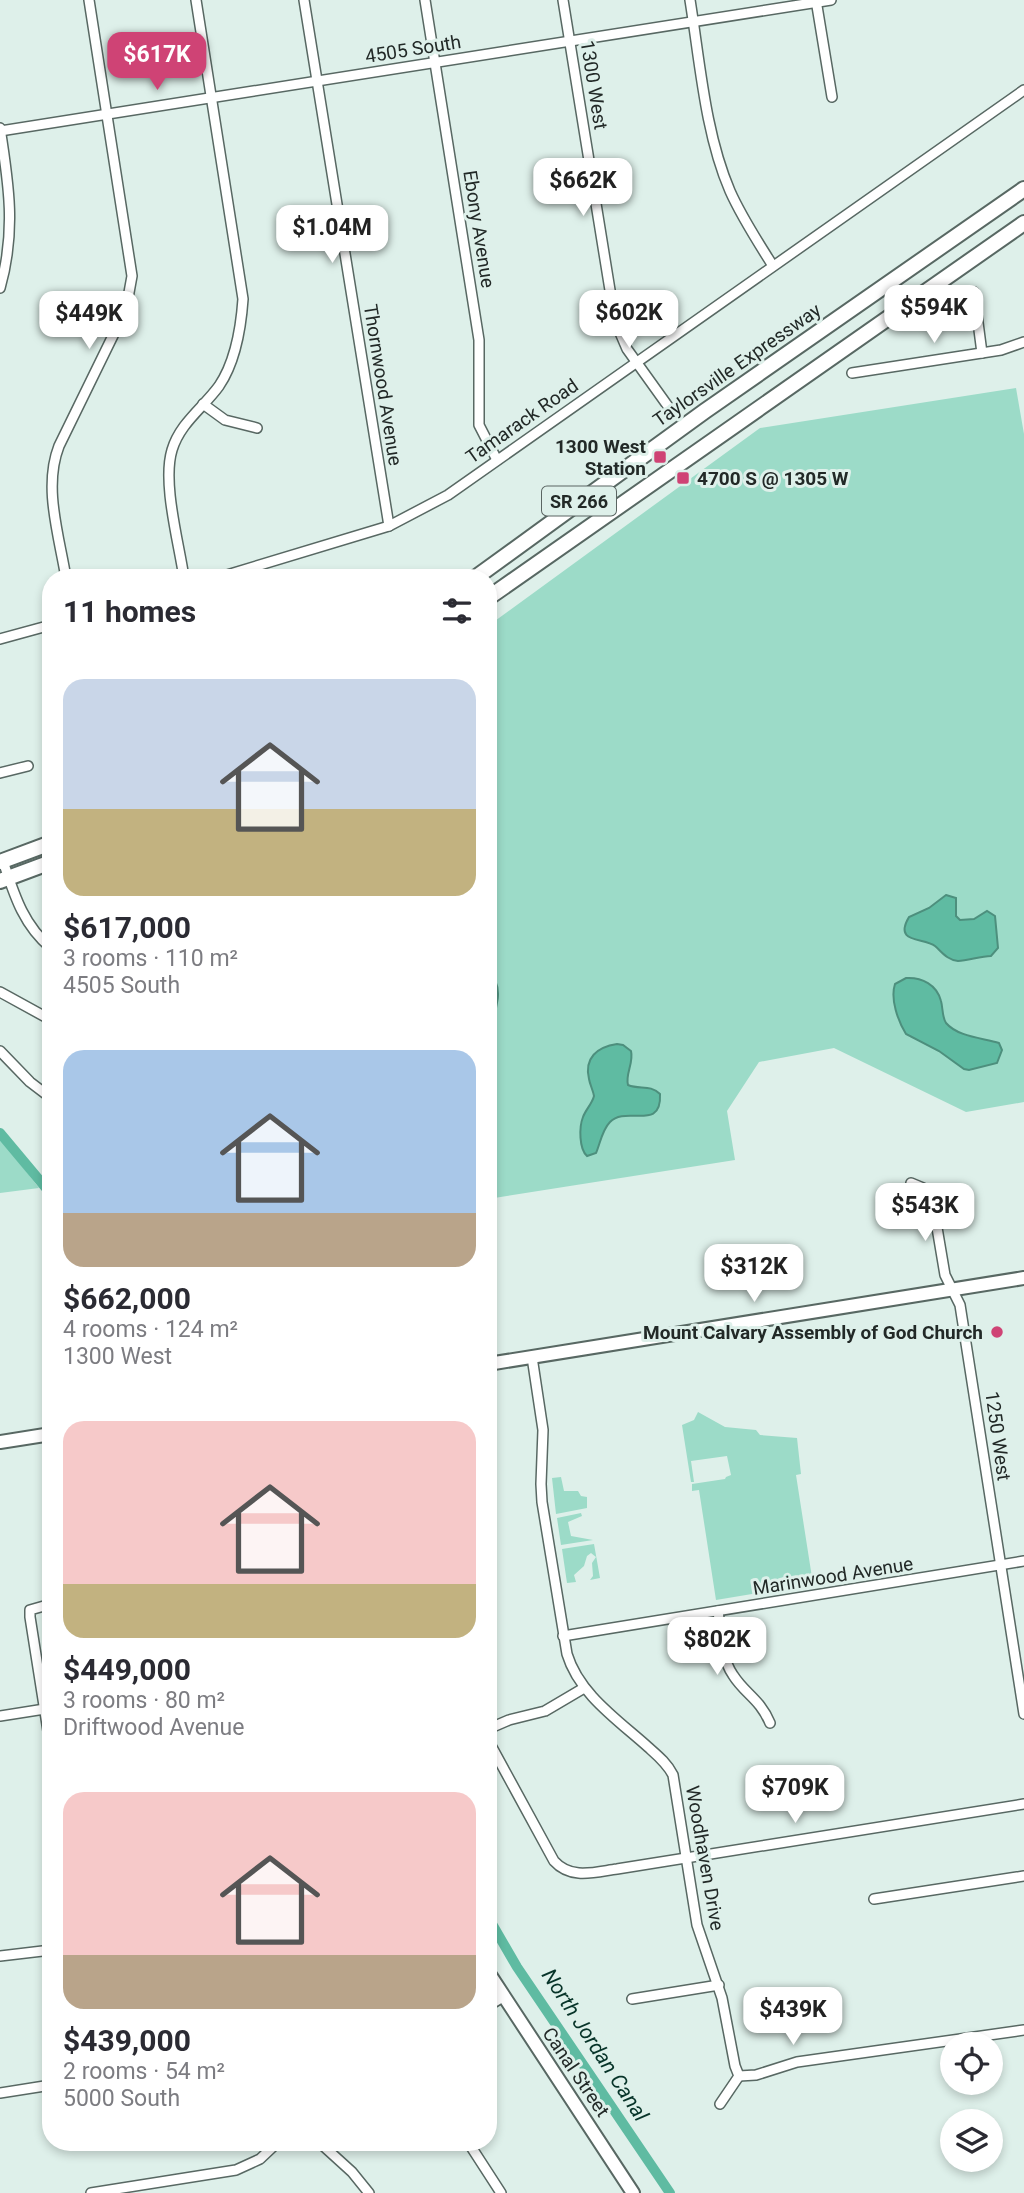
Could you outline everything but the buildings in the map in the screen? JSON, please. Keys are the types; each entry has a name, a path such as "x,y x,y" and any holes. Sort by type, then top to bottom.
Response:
{"main road":[{"name":"Taylorsville Expressway","path":"487,569 750,379 1024,189"},
{"name":"SR 266","path":"497,592 1024,223"},
{"path":"2,861 42,846"},
{"path":"4,880 42,865"}],"street":[{"path":"65,569 52,491 53,465 59,446 126,309 132,286 131,262 89,0"},
{"path":"183,569 170,489 170,460 180,431 220,384 232,358 242,320 243,299 196,0"},
{"name":"Thornwood Avenue","path":"304,0 388,526"},
{"name":"Ebony Avenue","path":"425,0 479,340 479,425 498,460"},
{"name":"1300 West","path":"563,0 611,304 620,335 670,409"},
{"path":"691,0 719,159 742,216 773,266"},
{"name":"4505 South","path":"0,130 212,99 831,0"},
{"path":"816,1 832,97"},
{"name":"Tamarack Road","path":"247,569 388,526 448,495 1024,90"},
{"path":"0,130 10,197 11,230 0,288"},
{"path":"974,292 982,353"},
{"path":"852,373 982,353 1024,342"},
{"path":"203,404 225,420 257,428"},
{"path":"0,639 42,627"},
{"path":"0,773 28,766"},
{"path":"2,861 4,880 25,918 42,939"},
{"path":"0,992 42,1015"},
{"path":"0,1051 42,1091"},
{"name":"1250 West","path":"911,1183 923,1188 932,1198 945,1275 960,1305 1024,1714"},
{"path":"497,1363 1024,1278"},
{"name":"Woodhaven Drive","path":"532,1357 543,1430 541,1492 569,1662 584,1688 670,1769 699,1933 719,1985 739,2076"},
{"path":"0,1441 42,1434"},
{"name":"Marinwood Avenue","path":"563,1636 1024,1561"},
{"path":"42,1607 30,1610 42,1675"},
{"path":"718,1611 730,1670 738,1682 761,1704 770,1723"},
{"path":"497,1725 553,1708 584,1688"},
{"path":"0,1716 42,1709"},
{"path":"497,1757 552,1858 563,1870 573,1873 587,1873 1024,1804"},
{"path":"874,1899 1024,1876"},
{"path":"0,1956 42,1951"},
{"path":"632,1999 719,1985"},
{"name":"Canal Street","path":"497,1987 633,2193"},
{"path":"497,2001 503,1997"},
{"path":"720,2104 739,2076 756,2075 797,2062 1024,2029"},
{"path":"0,2093 42,2086"},
{"path":"92,2193 236,2169 260,2159 268,2151"},
{"path":"330,2151 369,2193"},
{"path":"474,2151 501,2193"}],"shaded area":[{"path":"1016,388 1024,434 1024,1102 966,1112 834,1048 759,1062 727,1111 735,1160 497,1198 497,619 760,428"},
{"path":"946,895 956,898 956,916 960,920 974,919 987,911 995,916 998,948 991,956 954,960 930,943 907,936 905,926 909,917 929,908"},
{"path":"906,978 918,979 932,986 939,995 945,1021 951,1028 999,1043 1002,1050 997,1063 964,1069 939,1051 906,1034 893,996 895,984"},
{"path":"617,1044 631,1051 628,1085 656,1091 660,1094 659,1105 655,1112 649,1115 617,1117 607,1125 596,1153 587,1156 582,1148 580,1132 583,1117 594,1096 588,1065 598,1051"},
{"path":"0,1140 6,1146 39,1188 0,1193"},
{"path":"698,1412 725,1427 756,1430 760,1435 797,1438 801,1474 796,1475 813,1584 716,1600 699,1490 692,1491 692,1484 725,1479 731,1475 727,1456 691,1461 694,1482 691,1482 682,1425 694,1420"},
{"path":"561,1477 564,1491 578,1491 581,1496 587,1497 587,1508 556,1514 552,1478"},
{"path":"581,1513 582,1516 568,1522 571,1536 593,1540 561,1545 557,1518"},
{"path":"594,1544 600,1578 590,1580 593,1576 592,1563 596,1557 591,1553 584,1566 574,1575 576,1582 567,1583 562,1549"}],"waterway":[{"name":"North Jordan Canal","path":"0,1133 42,1183"},
{"name":"North Jordan Canal","path":"497,1933 517,1967 670,2193"}],"place":[{"name":"1300 West Station","path":"660,457"},
{"name":"4700 S @ 1305 W","path":"683,478"},
{"name":"Mount Calvary Assembly of God Church","path":"997,1332"}]}
